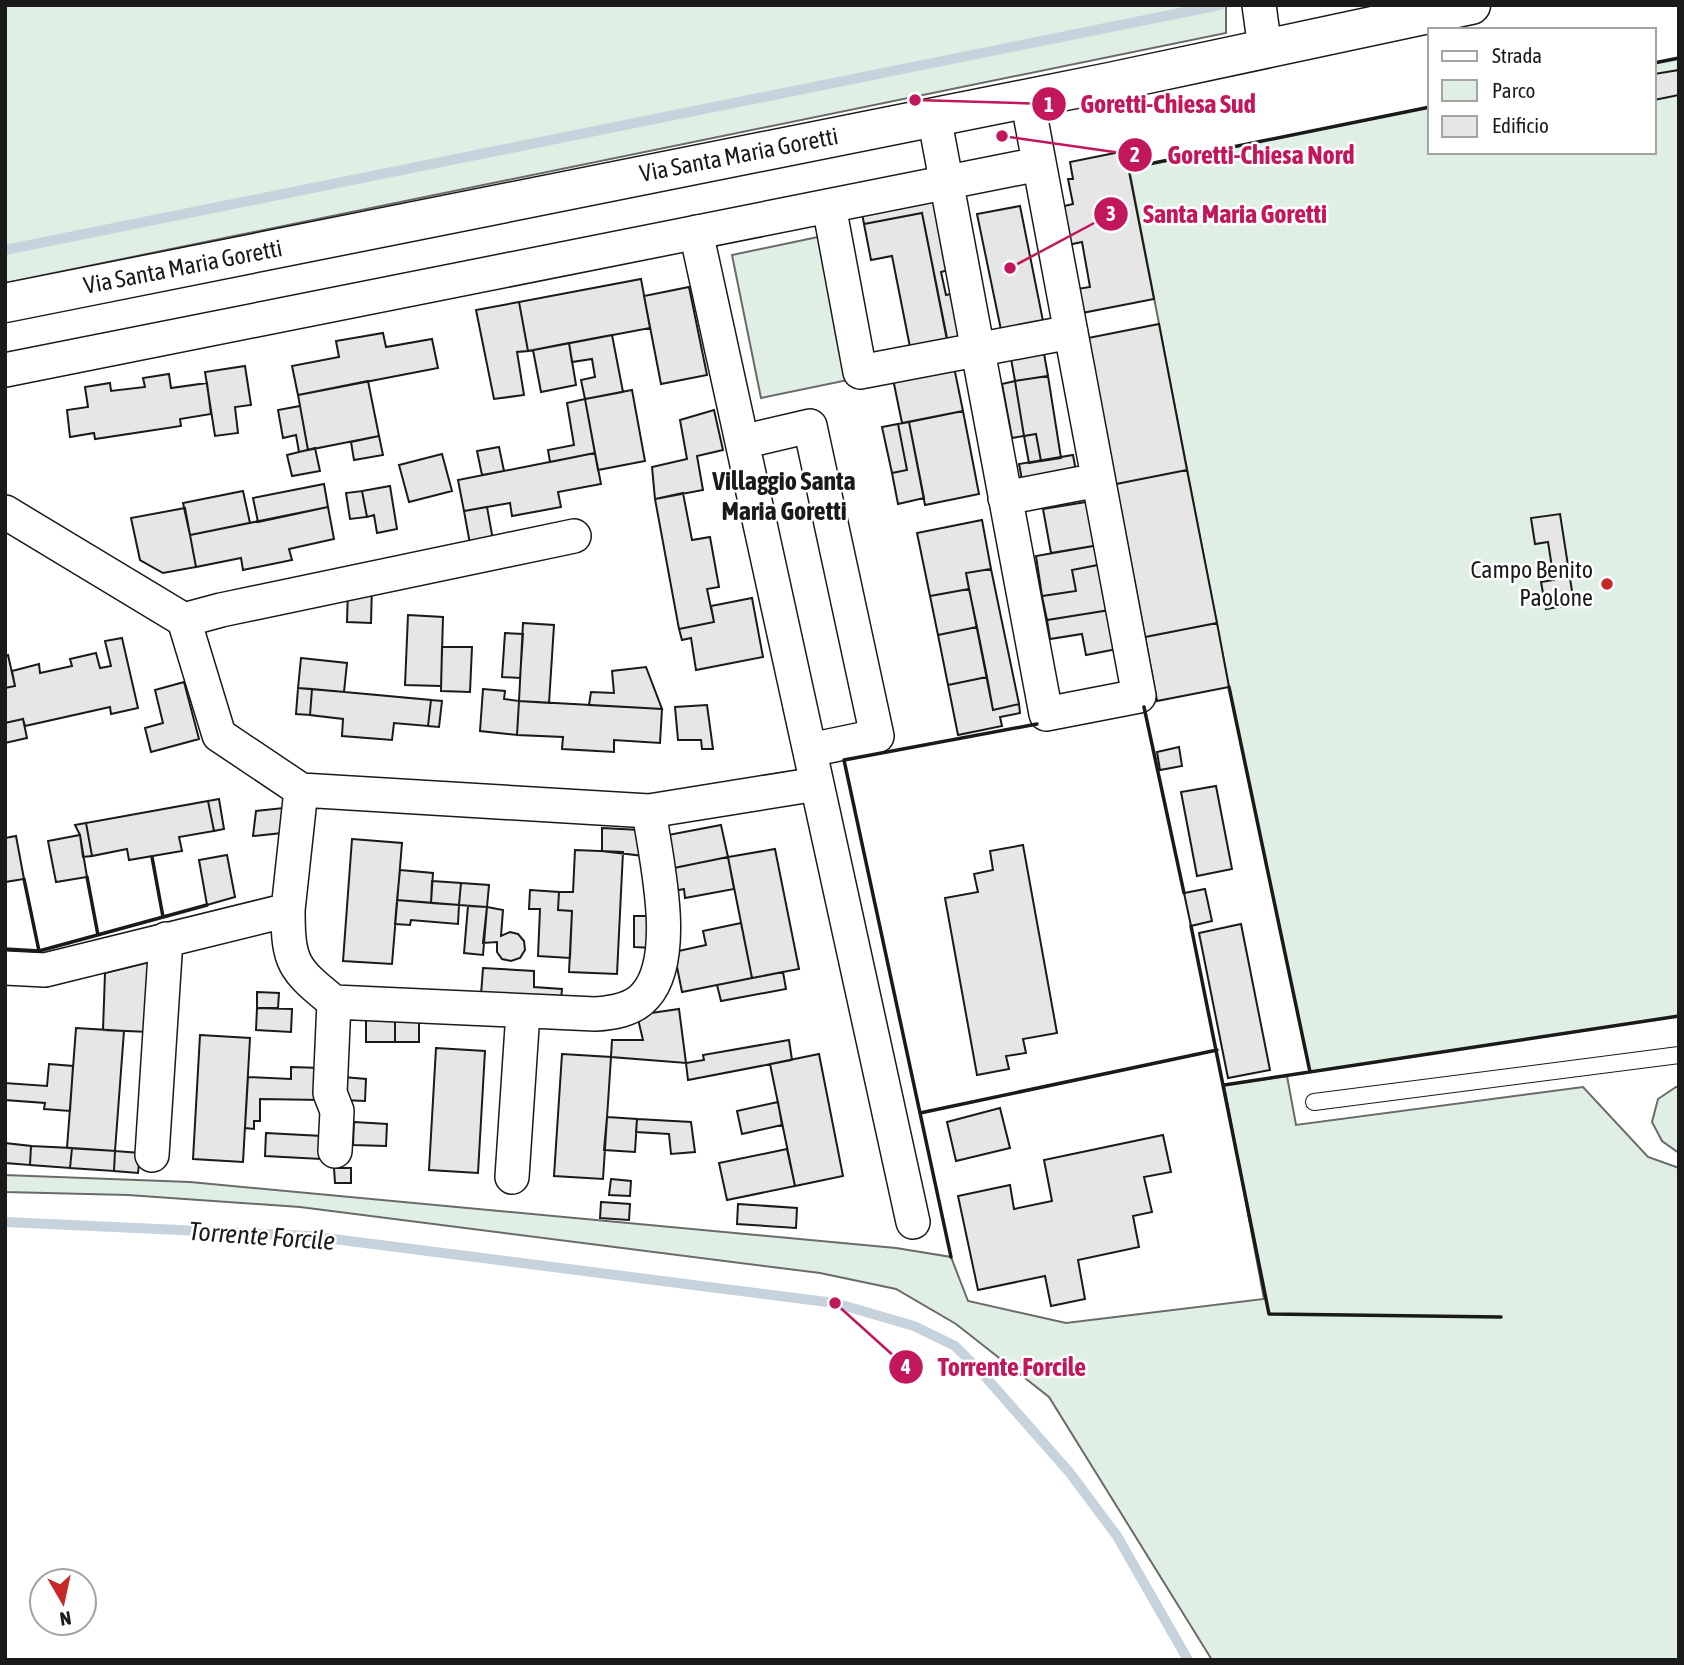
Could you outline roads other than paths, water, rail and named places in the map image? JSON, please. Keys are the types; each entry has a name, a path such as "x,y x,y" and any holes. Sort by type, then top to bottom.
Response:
{"main road":[{"name":"Via Santa Maria Goretti","path":"5,303 1027,98 1471,5"}],"street":[{"path":"1259,5 1265,49"},
{"path":"934,116 1046,714 1139,696 1027,98"},
{"path":"5,370 1039,163"},
{"path":"829,205 860,372 1071,332"},
{"path":"696,232 913,1222"},
{"path":"742,442 810,426 819,466 877,736 810,750"},
{"path":"1005,498 1098,481"},
{"path":"5,512 184,620 219,735 301,790 649,811 817,784"},
{"path":"184,620 574,536"},
{"path":"301,790 288,910 288,945 294,963 313,985 334,1002 523,1012 613,1013 631,1006 645,997 663,957 664,920 649,811"},
{"path":"5,968 46,970 288,910"},
{"path":"152,1155 166,939"},
{"path":"334,1002 330,1093 337,1111 335,1151"},
{"path":"512,1177 523,1012"}],"lane":[{"path":"1314,1101 1679,1055"}],"waterway":[{"path":"5,250 1220,5"},
{"name":"Torrente Forcile","path":"5,1222 310,1236 835,1303 914,1326 955,1346 1070,1473 1117,1536 1188,1660"}],"place":[{"name":"Goretti-Chiesa Sud","path":"915,100"},
{"name":"Goretti-Chiesa Nord","path":"1002,136"},
{"name":"Santa Maria Goretti","path":"1010,268"},
{"name":"Campo Benito Paolone","path":"1607,584"},
{"name":"Torrente Forcile","path":"835,1303"}],"district":[{"name":"Villaggio Santa Maria Goretti","path":"784,496"}]}
